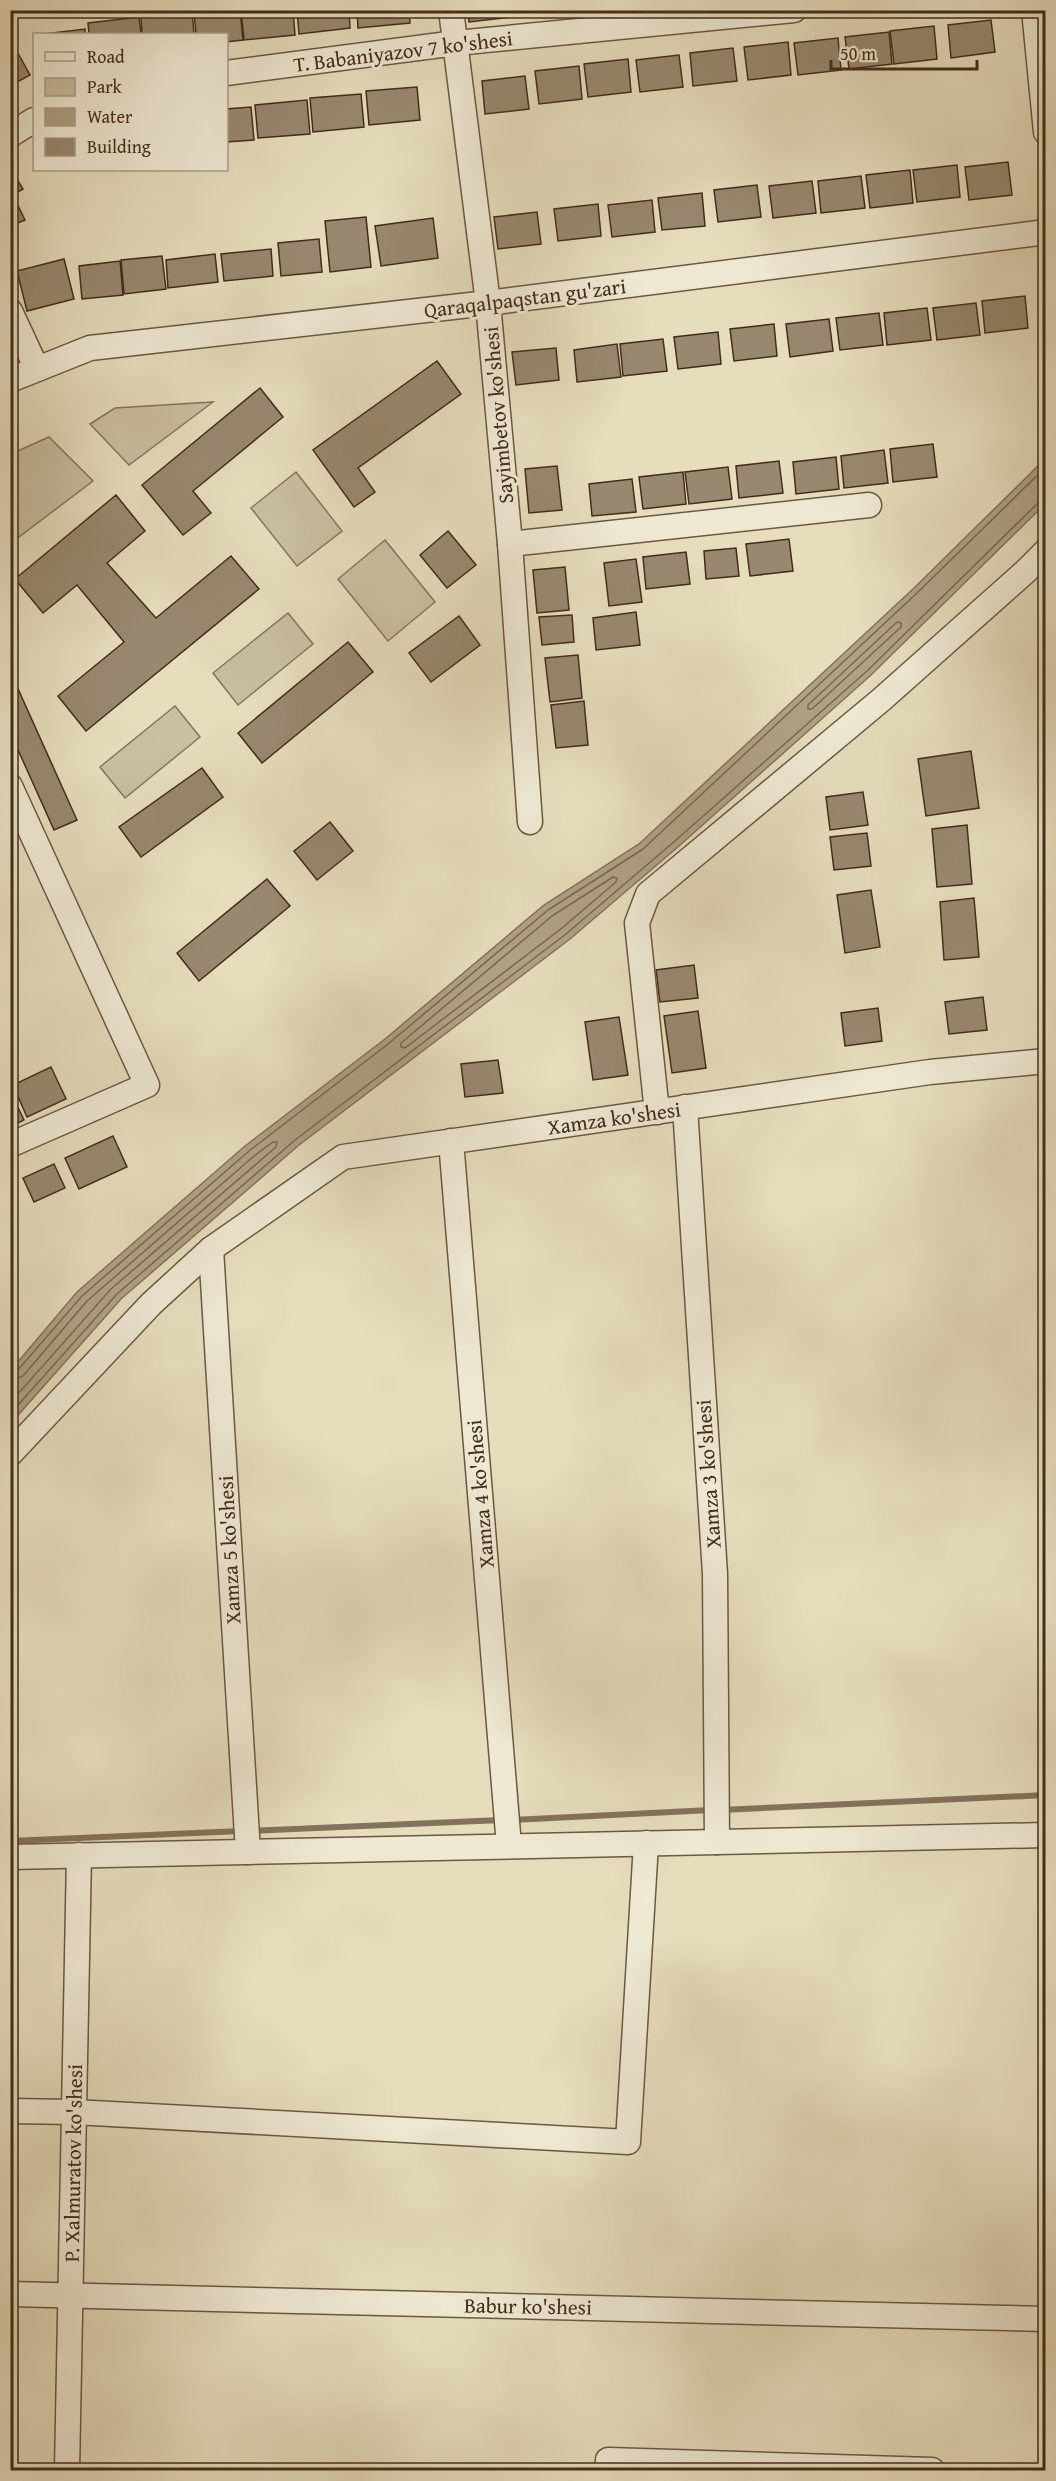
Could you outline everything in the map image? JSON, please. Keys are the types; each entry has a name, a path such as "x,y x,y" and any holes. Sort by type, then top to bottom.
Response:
{"street":[{"name":"Sayimbetov ko'shesi","path":"451,10 488,303 510,544 530,822"},
{"name":"T. Babaniyazov 7 ko'shesi","path":"228,73 456,43 795,10"},
{"path":"1034,10 1046,132"},
{"path":"10,135 33,121"},
{"name":"Qaraqalpaqstan gu'zari","path":"10,380 90,348 488,303 1046,232"},
{"path":"10,311 37,369"},
{"path":"510,544 868,505"},
{"path":"657,1112 637,923 648,894 881,700 1046,551"},
{"path":"10,786 147,1085 10,1145"},
{"name":"Xamza ko'shesi","path":"10,1454 151,1304 211,1249 343,1157 930,1072 1046,1060"},
{"name":"Xamza 3 ko'shesi","path":"685,1107 715,1574 717,1842"},
{"name":"Xamza 4 ko'shesi","path":"451,1141 509,1846"},
{"name":"Xamza 5 ko'shesi","path":"211,1249 248,1852"},
{"path":"10,1857 1046,1835"},
{"path":"10,2111 74,2112 628,2142 646,1843"},
{"name":"P. Xalmuratov ko'shesi","path":"67,2470 79,1855"},
{"name":"Babur ko'shesi","path":"10,2294 1046,2319"},
{"path":"607,2470 608,2460 932,2470"}],"green space":[{"path":"213,402 129,465 90,424 115,408"},
{"path":"49,437 93,481 11,543 11,454"},
{"path":"296,472 342,531 297,566 251,508"},
{"path":"385,540 435,602 388,641 338,579"},
{"path":"288,613 313,644 238,705 213,673"},
{"path":"175,706 200,737 125,798 100,767"}],"water":[{"path":"1045,459 1045,504 871,675 679,846 570,939 299,1145 121,1299 11,1423 11,1370 77,1292 245,1146 385,1039 544,905 639,844 913,589"}],"building":[{"path":"240,10 243,40 228,42 228,33 196,33 194,11"},
{"path":"241,10 293,10 295,35 244,40"},
{"path":"297,10 349,10 350,28 299,34"},
{"path":"357,10 409,10 410,23 358,28"},
{"path":"468,10 511,10 512,17 469,22"},
{"path":"524,10 561,10 525,14"},
{"path":"192,11 194,33 142,33 141,17"},
{"path":"139,17 141,33 89,33 88,23"},
{"path":"991,20 995,52 951,58 948,25"},
{"path":"934,26 937,59 894,64 890,31"},
{"path":"85,29 85,33 52,33"},
{"path":"889,32 892,64 849,69 845,37"},
{"path":"838,38 841,70 798,75 794,43"},
{"path":"788,42 791,75 748,80 744,47"},
{"path":"14,46 30,75 10,86 10,47"},
{"path":"733,48 737,81 693,86 690,53"},
{"path":"679,55 683,87 640,92 636,60"},
{"path":"628,59 631,92 588,97 584,64"},
{"path":"579,66 582,99 539,104 535,71"},
{"path":"525,76 529,109 485,114 482,81"},
{"path":"417,87 420,120 369,125 366,91"},
{"path":"361,94 364,127 313,132 310,98"},
{"path":"307,100 310,134 258,138 255,105"},
{"path":"251,107 254,140 228,142 228,109"},
{"path":"1008,162 1012,195 969,200 965,167"},
{"path":"957,165 960,197 917,202 913,170"},
{"path":"10,168 23,189 13,195 25,220 10,226"},
{"path":"910,170 913,203 870,208 866,175"},
{"path":"861,176 865,208 821,213 818,181"},
{"path":"812,181 816,213 773,218 769,186"},
{"path":"757,185 761,217 718,222 714,190"},
{"path":"702,193 705,226 662,230 658,198"},
{"path":"652,200 655,232 612,237 608,205"},
{"path":"598,204 601,236 558,241 554,209"},
{"path":"537,212 541,244 498,249 494,217"},
{"path":"366,217 371,267 330,272 325,221"},
{"path":"433,218 438,258 381,266 375,226"},
{"path":"319,239 322,272 281,276 278,243"},
{"path":"271,249 273,276 224,281 221,254"},
{"path":"215,254 218,282 168,288 166,260"},
{"path":"162,256 166,289 124,294 121,260"},
{"path":"64,259 74,299 27,311 17,271"},
{"path":"120,261 123,295 82,299 79,266"},
{"path":"1025,296 1028,328 985,333 982,301"},
{"path":"976,303 980,335 937,340 933,308"},
{"path":"927,308 931,340 887,345 884,313"},
{"path":"879,313 883,345 840,350 836,318"},
{"path":"829,319 833,351 790,357 786,324"},
{"path":"774,324 777,356 734,361 730,329"},
{"path":"718,332 721,364 678,369 674,337"},
{"path":"663,339 667,371 623,376 620,344"},
{"path":"617,344 621,377 577,382 574,350"},
{"path":"556,348 559,380 516,385 512,352"},
{"path":"437,361 461,394 358,468 375,492 354,507 313,450"},
{"path":"260,388 283,417 193,491 211,513 183,535 142,485"},
{"path":"933,444 937,477 893,482 890,449"},
{"path":"884,450 888,483 844,488 841,456"},
{"path":"836,457 839,489 796,494 793,462"},
{"path":"779,461 783,493 739,498 736,466"},
{"path":"557,466 562,510 529,513 525,469"},
{"path":"728,467 732,499 689,504 685,472"},
{"path":"683,472 686,504 643,509 639,477"},
{"path":"632,479 636,512 592,516 589,484"},
{"path":"116,495 145,531 107,563 156,618 231,556 259,589 86,731 58,696 124,642 77,585 43,613 15,579"},
{"path":"448,531 476,565 447,588 420,555"},
{"path":"789,539 793,571 750,576 746,544"},
{"path":"736,548 739,576 706,579 704,551"},
{"path":"686,552 690,584 646,589 643,557"},
{"path":"636,559 642,602 609,606 604,563"},
{"path":"565,567 569,610 537,613 533,570"},
{"path":"636,612 640,645 596,650 593,618"},
{"path":"572,615 574,642 542,645 539,617"},
{"path":"459,616 480,645 431,682 409,653"},
{"path":"348,642 373,672 262,763 238,733"},
{"path":"578,655 582,698 550,702 545,658"},
{"path":"10,671 77,820 54,830 10,732"},
{"path":"584,701 588,745 556,748 551,705"},
{"path":"971,751 979,808 926,816 918,759"},
{"path":"202,768 223,797 141,857 119,827"},
{"path":"863,792 868,825 830,830 826,797"},
{"path":"330,822 353,851 317,880 294,851"},
{"path":"967,825 972,884 937,887 932,829"},
{"path":"867,833 871,866 834,870 830,837"},
{"path":"267,879 290,906 199,981 177,953"},
{"path":"871,890 880,947 845,953 837,895"},
{"path":"974,898 979,957 944,960 940,902"},
{"path":"694,965 698,998 660,1002 656,970"},
{"path":"983,997 987,1030 949,1034 945,1002"},
{"path":"878,1008 882,1041 845,1046 841,1013"},
{"path":"698,1011 706,1068 672,1073 664,1016"},
{"path":"619,1017 628,1075 593,1080 585,1022"},
{"path":"498,1060 503,1093 465,1097 461,1064"},
{"path":"51,1067 66,1099 27,1117 13,1085"},
{"path":"10,1091 24,1120 10,1127"},
{"path":"113,1136 127,1167 79,1189 65,1158"},
{"path":"54,1164 65,1188 34,1202 23,1178"}],"waterway":[{"path":"721,1810 1046,1795"},
{"path":"512,1820 711,1810"},
{"path":"251,1831 501,1820"},
{"path":"10,1841 241,1831"}]}
